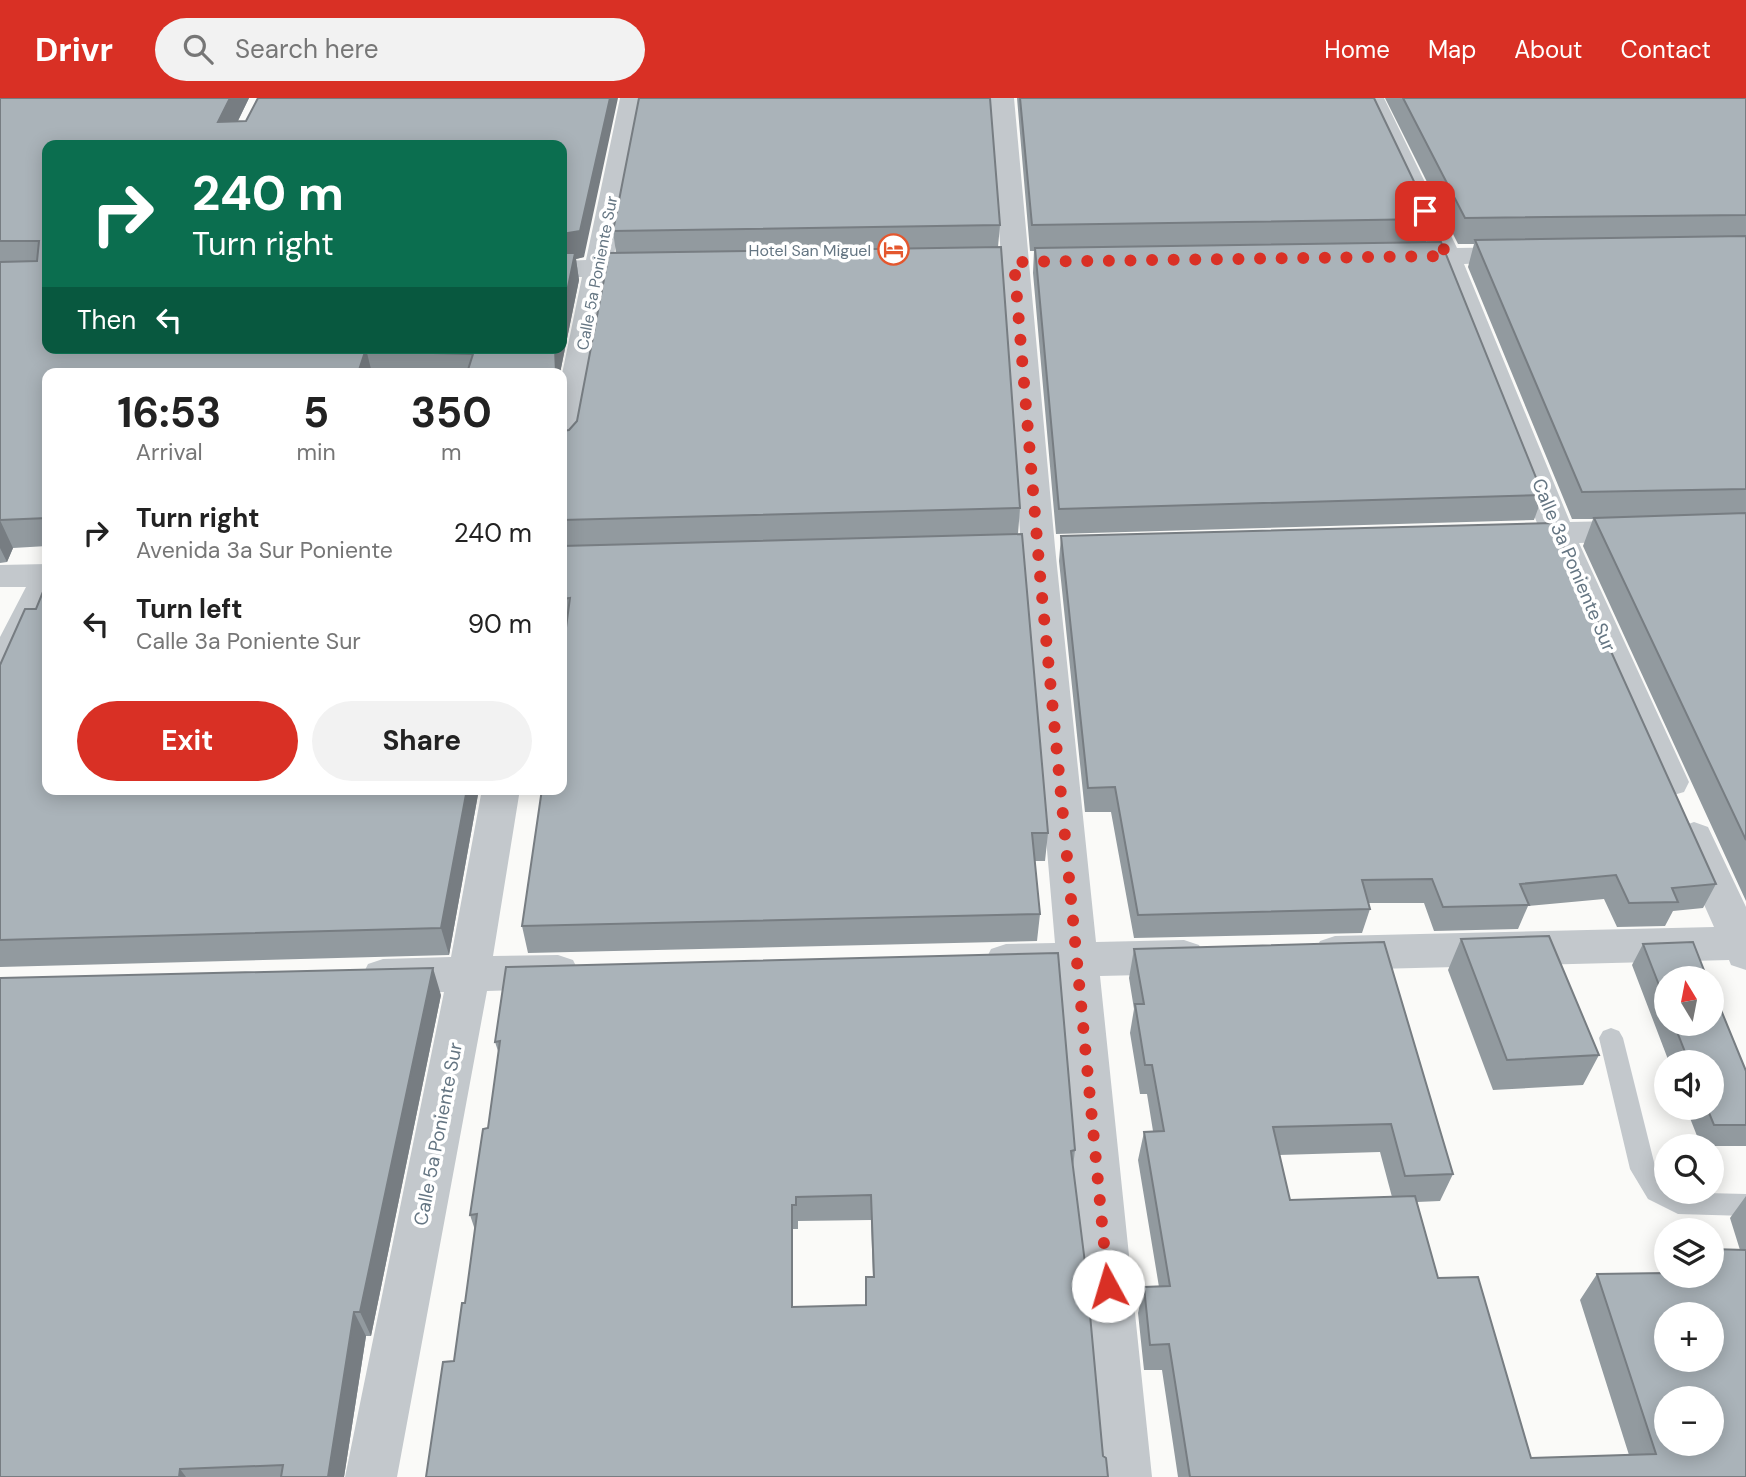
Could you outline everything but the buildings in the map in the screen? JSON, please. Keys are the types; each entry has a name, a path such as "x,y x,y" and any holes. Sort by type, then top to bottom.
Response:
{"street":[{"name":"Calle 5a Poniente Sur","path":"567,423 632,98"},
{"path":"1002,98 1075,960 1126,1477"},
{"name":"Calle 3a Poniente Sur","path":"1372,98 1447,256 1558,533 1745,946"},
{"path":"1363,257 1542,254"},
{"path":"567,270 681,268"},
{"path":"1476,535 1746,528"},
{"path":"0,576 42,577"},
{"path":"0,673 42,587"},
{"name":"Calle 5a Poniente Sur","path":"371,1477 469,974 499,795"},
{"path":"1297,954 1745,946"},
{"path":"965,962 1228,956"},
{"path":"345,977 593,971"}],"lane":[{"path":"1611,1038 1643,1169 1657,1191 1678,1203 1746,1205"}],"place":[{"name":"Hotel San Miguel","path":"894,250"}],"route":[{"path":"1108,1286 1075,960 1014,262 1447,256 1425,211"}]}
